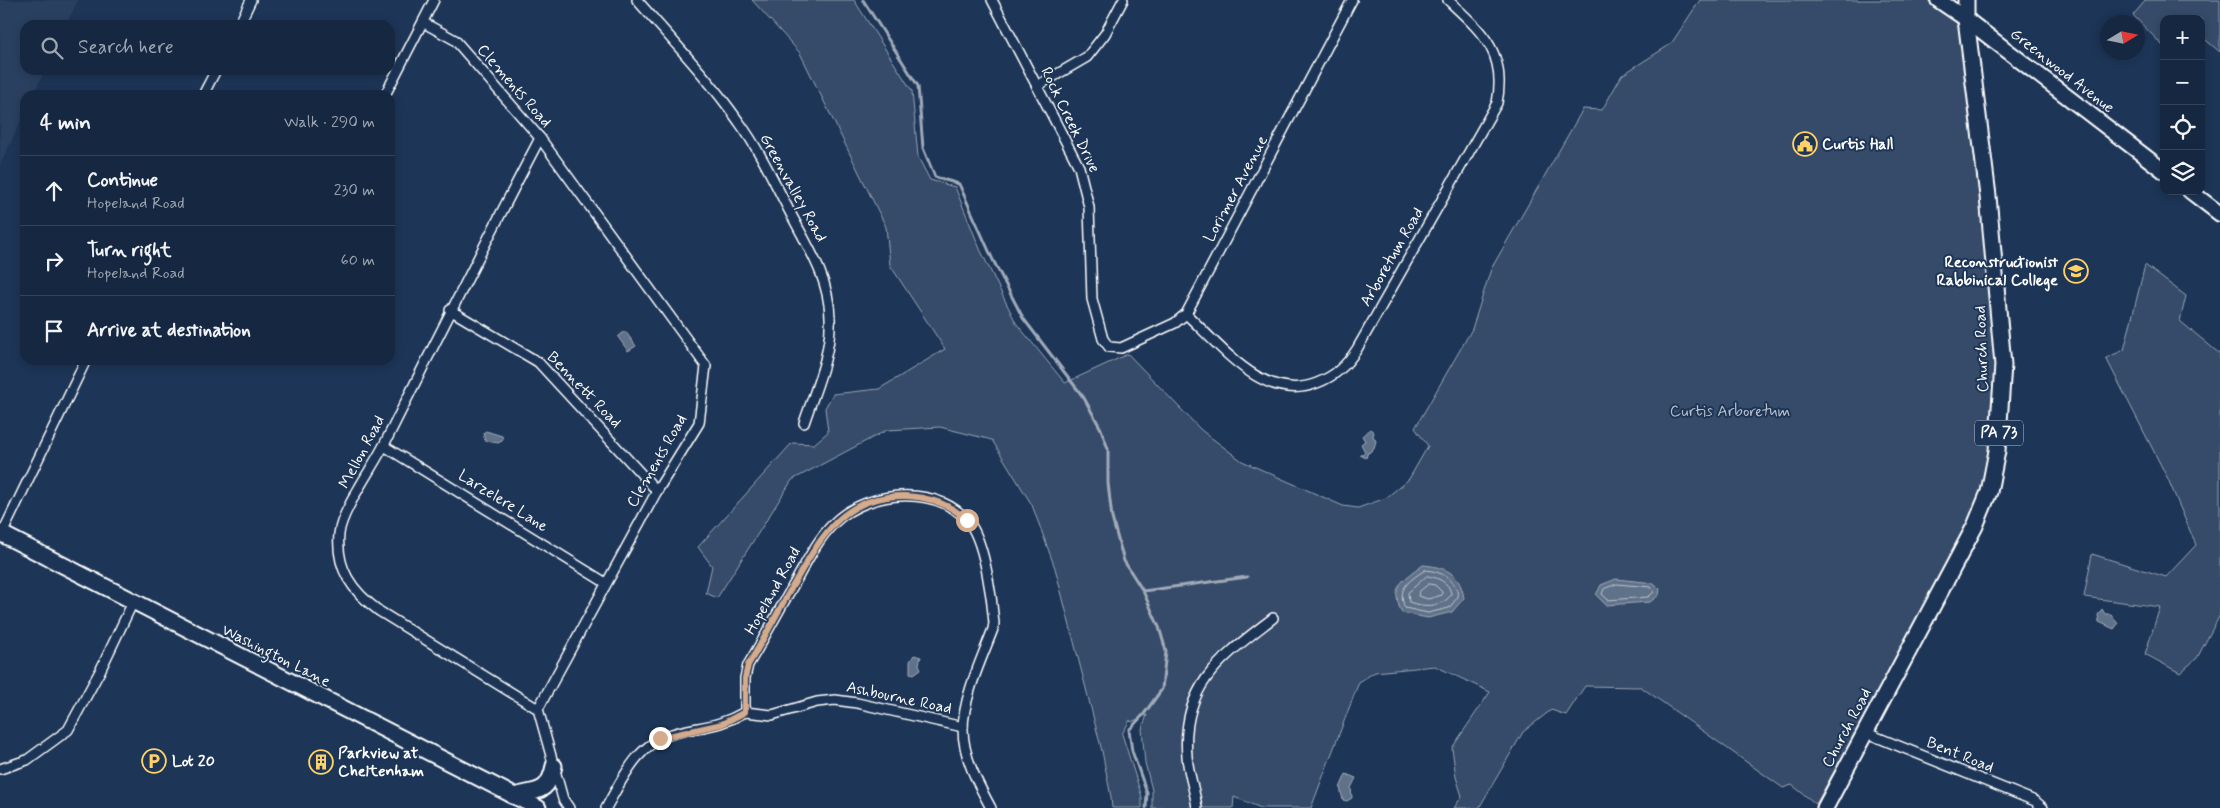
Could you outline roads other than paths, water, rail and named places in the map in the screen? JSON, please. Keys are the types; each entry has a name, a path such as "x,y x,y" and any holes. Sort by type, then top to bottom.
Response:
{"main road":[{"name":"Greenwood Avenue","path":"1938,0 1966,19 2160,168"},
{"name":"Church Road","path":"1825,808 1975,526 1989,492 1997,451 2003,365 1988,196 1966,19 1966,0"},
{"path":"2195,195 2220,214"},
{"name":"Washington Lane","path":"1,534 538,808"},
{"path":"513,796 543,789 551,781 554,766"}],"street":[{"path":"241,20 251,0"},
{"path":"388,90 424,23 434,0"},
{"name":"Greenvalley Road","path":"637,0 719,94 740,124 763,162 823,277 830,319 828,346 804,423"},
{"name":"Rock Creek Drive","path":"992,0 1079,167 1090,207 1092,299 1103,339 1109,347"},
{"path":"1037,86 1087,57 1105,34 1123,0"},
{"name":"Lorimer Avenue","path":"1109,347 1121,348 1175,323 1186,314 1352,0"},
{"name":"Arboretum Road","path":"1186,314 1252,375 1268,384 1286,388 1312,385 1336,374 1347,363 1497,103 1499,75 1492,49 1480,29 1448,0"},
{"name":"Clements Road","path":"424,23 455,40 540,138 706,366 699,423 657,491 538,709"},
{"path":"206,90 214,75"},
{"name":"Mellon Road","path":"538,709 379,611 361,597 353,588 341,561 339,532 344,516 384,446 450,310 540,138"},
{"name":"Bennett Road","path":"450,310 538,362 657,491"},
{"path":"1,534 84,365"},
{"name":"Larzelere Lane","path":"384,446 606,583"},
{"name":"Hopeland Road","path":"745,712 745,678 748,665 821,538 838,519 867,502 895,496 913,496 930,499 955,509 972,527 982,550 994,623 972,684 963,727"},
{"path":"0,769 27,760 68,730 100,671 133,602"},
{"path":"1197,808 1187,756 1188,724 1194,698 1207,676 1224,656 1273,618"},
{"name":"Ashbourne Road","path":"745,712 772,715 817,702 835,700 857,703 963,727 966,750 972,768 991,808"},
{"path":"538,709 564,799 569,808"},
{"path":"606,808 635,759 654,742 674,733 722,724 745,712"},
{"name":"Bent Road","path":"1864,732 2035,801 2043,808"}],"water":[{"path":"625,331 636,346 628,351 618,337"},
{"path":"1370,429 1374,432 1373,436 1376,441 1374,448 1368,452 1366,458 1360,455 1365,452 1361,444 1365,441 1362,436"},
{"path":"486,431 502,436 503,439 499,443 485,441 483,433"},
{"path":"1423,565 1439,567 1451,573 1459,583 1464,598 1452,612 1428,618 1402,613 1398,604 1397,590 1404,580"},
{"path":"1616,579 1654,583 1660,589 1659,595 1650,602 1606,605 1596,595 1601,585"},
{"path":"2102,609 2105,614 2111,614 2118,624 2114,629 2099,622 2098,615"},
{"path":"914,655 921,657 919,664 921,669 914,674 910,673 910,661"},
{"path":"1346,774 1356,778 1351,788 1352,798 1347,801 1343,800 1340,788"}],"waterway":[{"path":"863,0 918,86 923,148 935,177 959,184 993,260 1023,318 1084,398 1101,429 1108,449 1108,483 1112,518 1124,561 1143,591 1159,627 1166,651 1162,689 1144,714 1129,730 1132,751 1147,793 1146,808"},
{"path":"1143,591 1247,577"}],"place":[{"name":"Curtis Hall","path":"1805,144"},
{"name":"Reconstructionist Rabbinical College","path":"2076,271"},
{"name":"Lot 20","path":"154,761"},
{"name":"Parkview at Cheltenham","path":"321,762"}],"park label":[{"name":"Curtis Arboretum","path":"1730,411"}]}
